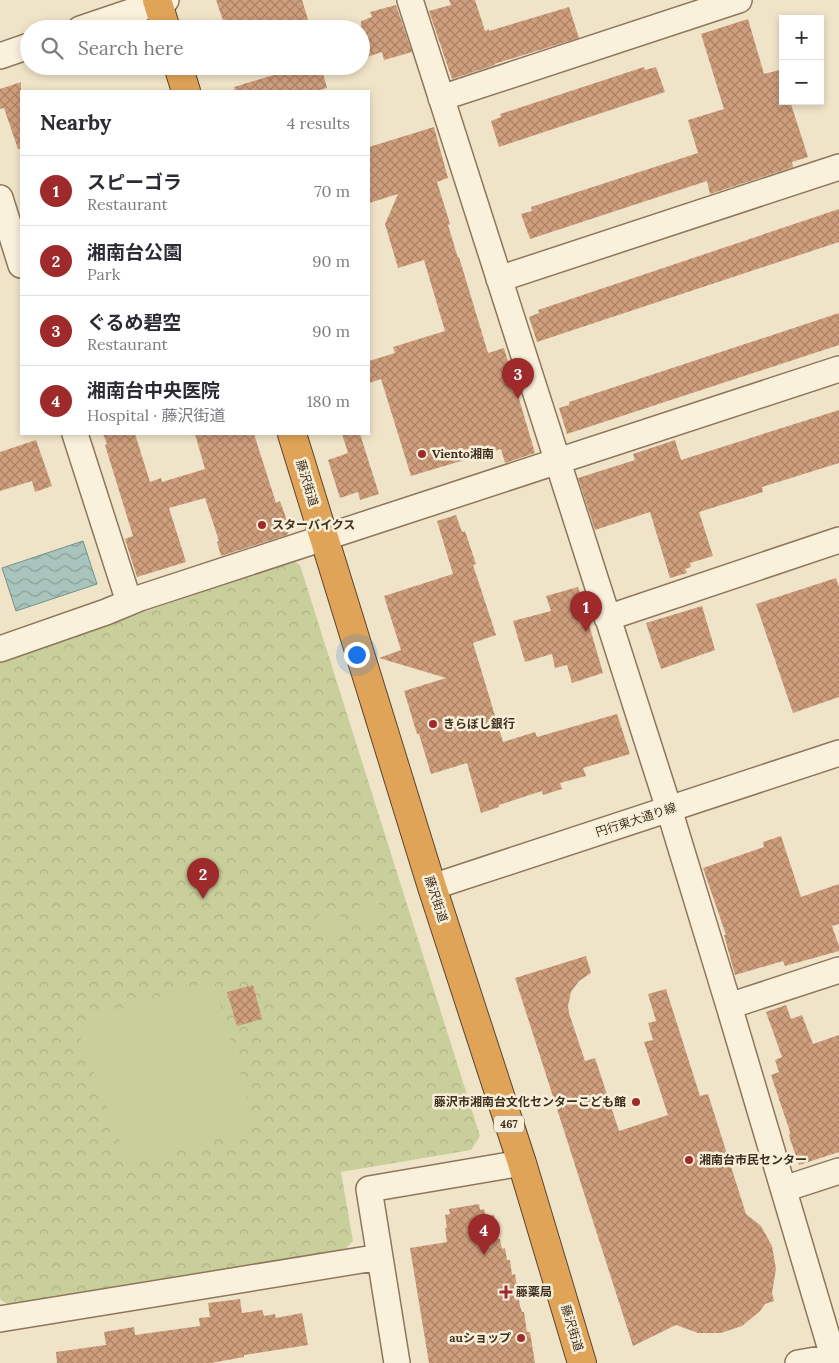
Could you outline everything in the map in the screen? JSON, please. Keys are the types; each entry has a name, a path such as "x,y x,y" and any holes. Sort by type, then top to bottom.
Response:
{"highway":[{"path":"160,1 164,20"},
{"path":"181,75 186,90"},
{"name":"藤沢街道","path":"292,435 432,887 522,1163 582,1363"}],"street":[{"path":"410,0 668,809 836,1359 798,1363"},
{"path":"106,20 160,1"},
{"path":"441,98 727,2"},
{"path":"0,56 20,49"},
{"path":"499,279 839,167"},
{"path":"0,198 20,262"},
{"path":"0,648 106,612 129,602 839,369"},
{"path":"75,435 129,602"},
{"path":"607,618 839,540"},
{"name":"円行東大通り線","path":"432,887 839,753"},
{"path":"729,1006 839,970"},
{"path":"397,1363 369,1189 522,1163"},
{"path":"784,1189 839,1171"},
{"path":"0,1319 380,1257"}],"green space":[{"path":"293,561 300,565 480,1136 471,1150 341,1172 353,1241 343,1251 11,1306 1,1300 0,1297 0,661"},
{"path":"364,896 383,906 373,924 355,915"},
{"path":"324,907 343,918 333,936 314,926"},
{"path":"213,980 256,1127 129,1165 75,1024"}],"water":[{"path":"83,541 97,584 16,611 2,568"}],"building":[{"path":"216,0 302,0 308,20 223,20"},
{"path":"449,0 475,0 485,31 569,7 579,38 452,79 429,11 451,5"},
{"path":"396,5 412,52 384,60 382,52 370,56 370,20 364,20 372,17 370,12"},
{"path":"748,19 764,74 779,70 779,105 791,105 808,157 792,162 793,167 710,194 707,181 530,239 521,214 532,211 531,207 698,153 688,120 724,109 701,34"},
{"path":"644,67 645,70 656,67 665,92 499,147 491,121 501,117 500,114"},
{"path":"274,75 323,75 327,88 320,90 235,90 234,87"},
{"path":"21,82 20,149 18,149 4,108 0,109 0,89"},
{"path":"434,127 448,178 437,182 458,258 488,353 504,348 535,453 505,463 501,449 411,476 381,379 370,383 370,361 395,353 393,347 445,331 424,260 398,268 385,224 398,194 370,203 370,147"},
{"path":"839,209 839,242 537,342 529,317 539,313 538,310"},
{"path":"839,313 839,345 567,434 559,408 569,405 569,402"},
{"path":"839,410 839,463 762,487 763,492 699,512 713,556 690,563 691,567 685,569 687,573 670,578 650,512 595,530 578,478 635,460 633,454 675,440 681,460"},
{"path":"103,435 135,435 150,482 161,478 162,482 205,469 195,435 254,435 276,503 280,501 290,529 287,535 221,556 217,542 219,541 205,498 169,508 186,562 137,577 125,539 133,536 105,445 107,444"},
{"path":"342,435 360,435 379,494 360,500 358,492 340,498 328,460 348,453"},
{"path":"36,440 52,486 35,492 32,481 0,491 0,452"},
{"path":"456,515 462,532 465,531 476,564 473,565 496,635 473,643 503,742 535,732 537,737 617,714 630,754 583,768 586,776 560,783 562,789 543,795 542,791 481,813 467,763 431,774 404,691 446,678 379,658 401,650 384,596 453,574 437,521"},
{"path":"836,578 839,587 839,697 793,713 756,604"},
{"path":"578,587 603,673 572,683 567,665 555,668 552,654 525,662 513,621 551,611 546,596"},
{"path":"702,606 715,650 661,669 646,623"},
{"path":"781,836 801,897 839,884 839,924 832,926 839,951 785,966 783,961 735,975 724,935 726,935 703,868 764,847 763,842"},
{"path":"586,956 591,973 579,981 571,992 568,1006 569,1013 585,1061 595,1058 619,1131 668,1115 644,1042 653,1040 648,1023 656,1021 648,994 666,989 700,1096 708,1094 746,1214 761,1226 772,1246 776,1269 772,1293 774,1301 765,1304 760,1311 742,1326 721,1333 698,1333 676,1325 633,1346 515,978"},
{"path":"253,985 262,1019 237,1026 227,992"},
{"path":"786,1005 791,1019 802,1015 813,1044 839,1035 839,1152 799,1165 771,1075 779,1072 775,1060 782,1057 766,1012"},
{"path":"479,1204 480,1210 484,1209 486,1216 494,1215 498,1239 500,1239 502,1249 505,1248 507,1260 510,1260 512,1275 515,1274 520,1306 522,1312 524,1312 527,1332 530,1332 535,1363 429,1363 410,1248 447,1242 445,1215 450,1214 449,1209"},
{"path":"240,1299 242,1313 262,1310 264,1316 275,1314 276,1318 302,1313 308,1345 244,1355 244,1357 211,1363 57,1363 56,1352 106,1345 104,1332 134,1327 135,1335 200,1326 199,1318 210,1317 208,1303"}],"place":[{"name":"ぐるめ碧空","path":"518,399"},
{"name":"Viento湘南","path":"422,454"},
{"name":"スターバイクス","path":"262,525"},
{"name":"スピーゴラ","path":"586,632"},
{"name":"きらぼし銀行","path":"433,724"},
{"name":"湘南台公園","path":"203,899"},
{"name":"藤沢市湘南台文化センターこども館","path":"636,1102"},
{"name":"湘南台市民センター","path":"689,1160"},
{"name":"湘南台中央医院","path":"484,1255"},
{"name":"藤薬局","path":"506,1292"},
{"name":"auショップ","path":"521,1338"}]}
